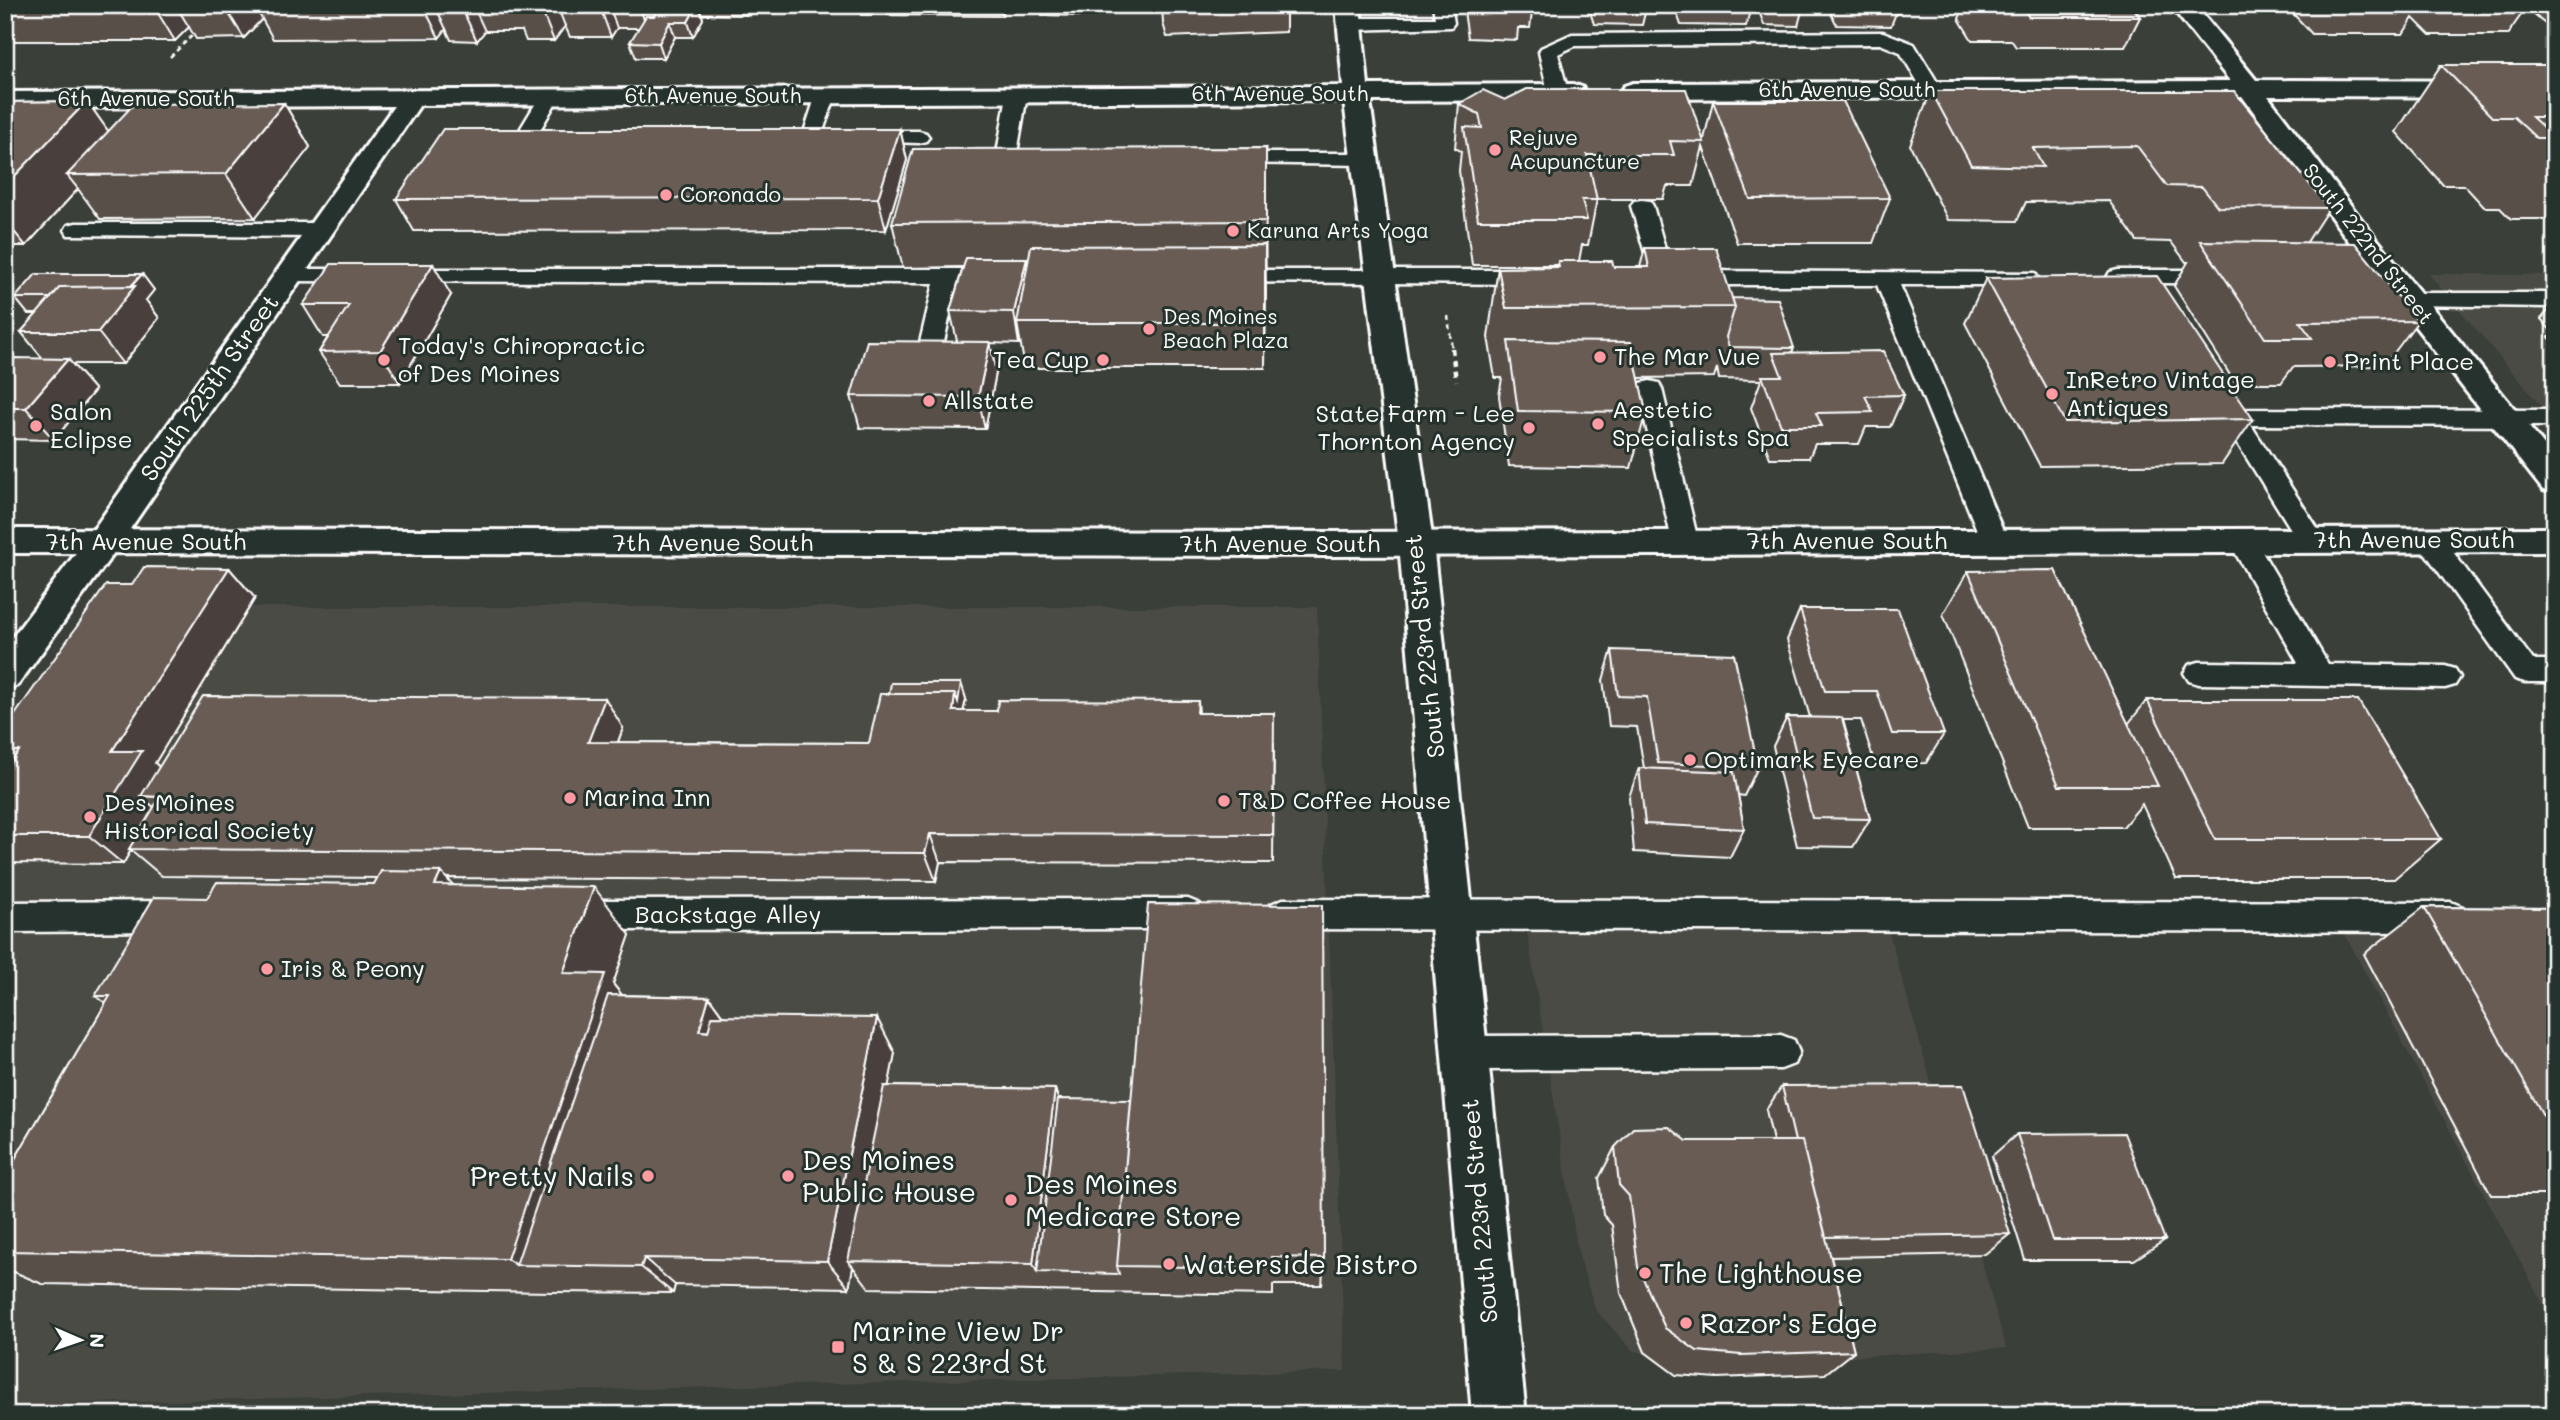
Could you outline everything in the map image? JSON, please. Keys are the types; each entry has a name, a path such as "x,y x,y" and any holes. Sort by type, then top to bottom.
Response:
{"street":[{"name":"South 222nd Street","path":"2182,5 2249,88 2379,276 2411,300 2555,482"},
{"name":"South 223rd Street","path":"1349,15 1356,93 1416,543 1499,1415"},
{"name":"6th Avenue South","path":"5,100 2249,88 2555,89"},
{"name":"South 225th Street","path":"5,675 103,542 412,97"},
{"name":"7th Avenue South","path":"5,541 1416,543 2555,540"}],"lane":[{"path":"1349,15 1445,23 1442,5"},
{"path":"1558,92 1548,52 1572,40 1870,38 1884,38 1907,48 1932,90"},
{"path":"1017,95 1006,159 1060,159"},
{"path":"812,138 825,96"},
{"path":"526,136 549,97"},
{"path":"499,137 580,136"},
{"path":"758,137 919,137"},
{"path":"1211,159 1365,159"},
{"path":"1642,206 1662,278"},
{"path":"75,230 320,230"},
{"path":"288,276 1029,276"},
{"path":"929,355 947,276"},
{"path":"1208,277 1442,277 1557,281"},
{"path":"2095,277 2234,277"},
{"path":"1634,278 2053,278"},
{"path":"1886,279 1994,540"},
{"path":"2411,300 2555,300"},
{"path":"2206,374 2312,540"},
{"path":"1650,389 1685,541"},
{"path":"2233,417 2555,418"},
{"path":"2241,540 2320,675"},
{"path":"2429,540 2525,671 2555,671"},
{"path":"2199,673 2445,677"},
{"name":"Backstage Alley","path":"547,916 1214,914"},
{"path":"1256,914 2485,917"},
{"path":"5,917 214,916"},
{"path":"1465,1053 1781,1052"}],"path":[{"path":"166,61 203,24"},
{"path":"1442,277 1456,381"}],"shaded area":[{"path":"2429,274 2555,275 2555,422"},
{"path":"130,607 1317,607 1345,1371 5,1405 5,785"},
{"path":"1527,931 1889,933 2006,1348 1687,1366 1632,1350 1595,1309 1578,1252"},
{"path":"2345,934 2555,937 2555,1326 2366,974"}],"building":[{"path":"181,5 230,5 226,9 178,9"},
{"path":"441,5 468,5 463,11 437,10"},
{"path":"518,5 546,5 542,11 513,11"},
{"path":"559,5 601,5 558,8"},
{"path":"660,5 697,5 688,22 670,22 659,43 630,42 646,16 654,16"},
{"path":"1981,5 2131,5 2140,17 2029,17 2024,10 1984,10"},
{"path":"2441,65 2555,65 2555,117 2532,117 2544,128 2555,128 2555,141 2552,138 2536,138 2514,117 2492,117"},
{"path":"1527,89 1686,89 1704,142 1670,141 1674,155 1587,155 1597,200 1582,200 1587,220 1478,220 1464,127 1482,128 1479,114 1459,104 1483,90 1505,100"},
{"path":"1931,91 2234,91 2329,208 2218,207 2202,187 2167,186 2137,146 2033,148 2043,167 1971,165"},
{"path":"87,101 5,186 5,102"},
{"path":"1713,101 1843,101 1890,198 1750,199"},
{"path":"284,103 226,174 67,175 134,104"},
{"path":"443,129 900,129 878,198 396,199"},
{"path":"1266,148 1266,221 892,223 913,149"},
{"path":"2200,241 2355,243 2418,321 2300,322 2312,338 2265,338"},
{"path":"1265,245 1265,323 1017,323 1031,246"},
{"path":"1645,248 1716,248 1735,307 1506,308 1498,268 1559,267 1558,261 1612,261 1614,267 1649,267"},
{"path":"966,258 1027,258 1014,312 950,311"},
{"path":"331,264 433,264 380,351 319,352 349,305 303,305"},
{"path":"36,274 142,274 131,286 60,287 51,298 15,298"},
{"path":"2157,276 2253,419 2065,422 1986,278"},
{"path":"135,286 98,332 21,332 60,287"},
{"path":"1732,298 1778,299 1794,348 1729,347 1726,337 1735,307"},
{"path":"867,341 990,342 978,397 851,396"},
{"path":"1508,341 1631,342 1646,412 1518,411"},
{"path":"1883,351 1904,395 1865,396 1873,412 1816,413 1822,426 1781,426 1762,376 1782,376 1773,353"},
{"path":"15,358 68,359 26,408 5,408 5,369"},
{"path":"144,567 229,568 112,751 142,751 89,836 5,836 5,771 19,751 5,751 5,729 106,585 132,585"},
{"path":"2055,570 2158,786 2059,786 1968,571"},
{"path":"1800,609 1898,609 1944,734 1892,734 1877,691 1825,691"},
{"path":"1612,650 1734,654 1758,767 1658,763 1647,697 1618,696"},
{"path":"891,683 961,683 958,702 955,694 889,694"},
{"path":"880,694 955,694 953,711 997,711 998,700 1198,701 1197,713 1274,713 1273,835 930,834 925,853 129,849 160,797 141,796 203,696 605,698 588,742 869,743"},
{"path":"2147,700 2358,700 2441,839 2215,839"},
{"path":"1787,717 1842,718 1870,819 1812,818"},
{"path":"1639,768 1734,772 1744,829 1645,824"},
{"path":"381,871 441,872 435,885 594,887 563,973 605,974 507,1259 5,1251 5,1176 110,996 95,996 154,897 207,898 217,882 374,884"},
{"path":"1148,904 1322,905 1324,1258 1272,1257 1273,1268 1117,1266"},
{"path":"2424,907 2555,908 2555,1136"},
{"path":"608,995 709,997 699,1031 708,1032 712,1016 877,1018 827,1261 644,1258 641,1267 516,1265"},
{"path":"1963,1085 2010,1234 1826,1237 1802,1141 1795,1141 1782,1086"},
{"path":"884,1086 1055,1089 1033,1264 848,1261"},
{"path":"1058,1099 1131,1100 1117,1266 1119,1274 1037,1272"},
{"path":"1669,1127 1687,1141 1802,1141 1854,1351 1741,1355 1697,1351 1665,1328 1638,1267 1629,1196 1619,1185 1615,1147 1633,1128"},
{"path":"2124,1133 2165,1240 2052,1240 2017,1134"}],"place":[{"name":"Rejuve Acupuncture","path":"1495,150"},
{"name":"Coronado","path":"666,195"},
{"name":"Karuna Arts Yoga","path":"1233,231"},
{"name":"Des Moines Beach Plaza","path":"1149,329"},
{"name":"The Mar Vue","path":"1600,357"},
{"name":"Today's Chiropractic of Des Moines","path":"384,360"},
{"name":"Tea Cup","path":"1103,360"},
{"name":"Print Place","path":"2330,362"},
{"name":"InRetro Vintage Antiques","path":"2052,394"},
{"name":"Allstate","path":"929,401"},
{"name":"Aestetic Specialists Spa","path":"1598,424"},
{"name":"Salon Eclipse","path":"36,426"},
{"name":"State Farm - Lee Thornton Agency","path":"1529,428"},
{"name":"Optimark Eyecare","path":"1690,760"},
{"name":"Marina Inn","path":"570,798"},
{"name":"T&D Coffee House","path":"1224,801"},
{"name":"Des Moines Historical Society","path":"90,817"},
{"name":"Iris & Peony","path":"267,969"},
{"name":"Pretty Nails","path":"648,1176"},
{"name":"Des Moines Public House","path":"788,1176"},
{"name":"Des Moines Medicare Store","path":"1011,1200"},
{"name":"Waterside Bistro","path":"1169,1264"},
{"name":"The Lighthouse","path":"1645,1273"},
{"name":"Razor's Edge","path":"1686,1323"},
{"name":"Marine View Dr S & S 223rd St","path":"838,1347"}]}
